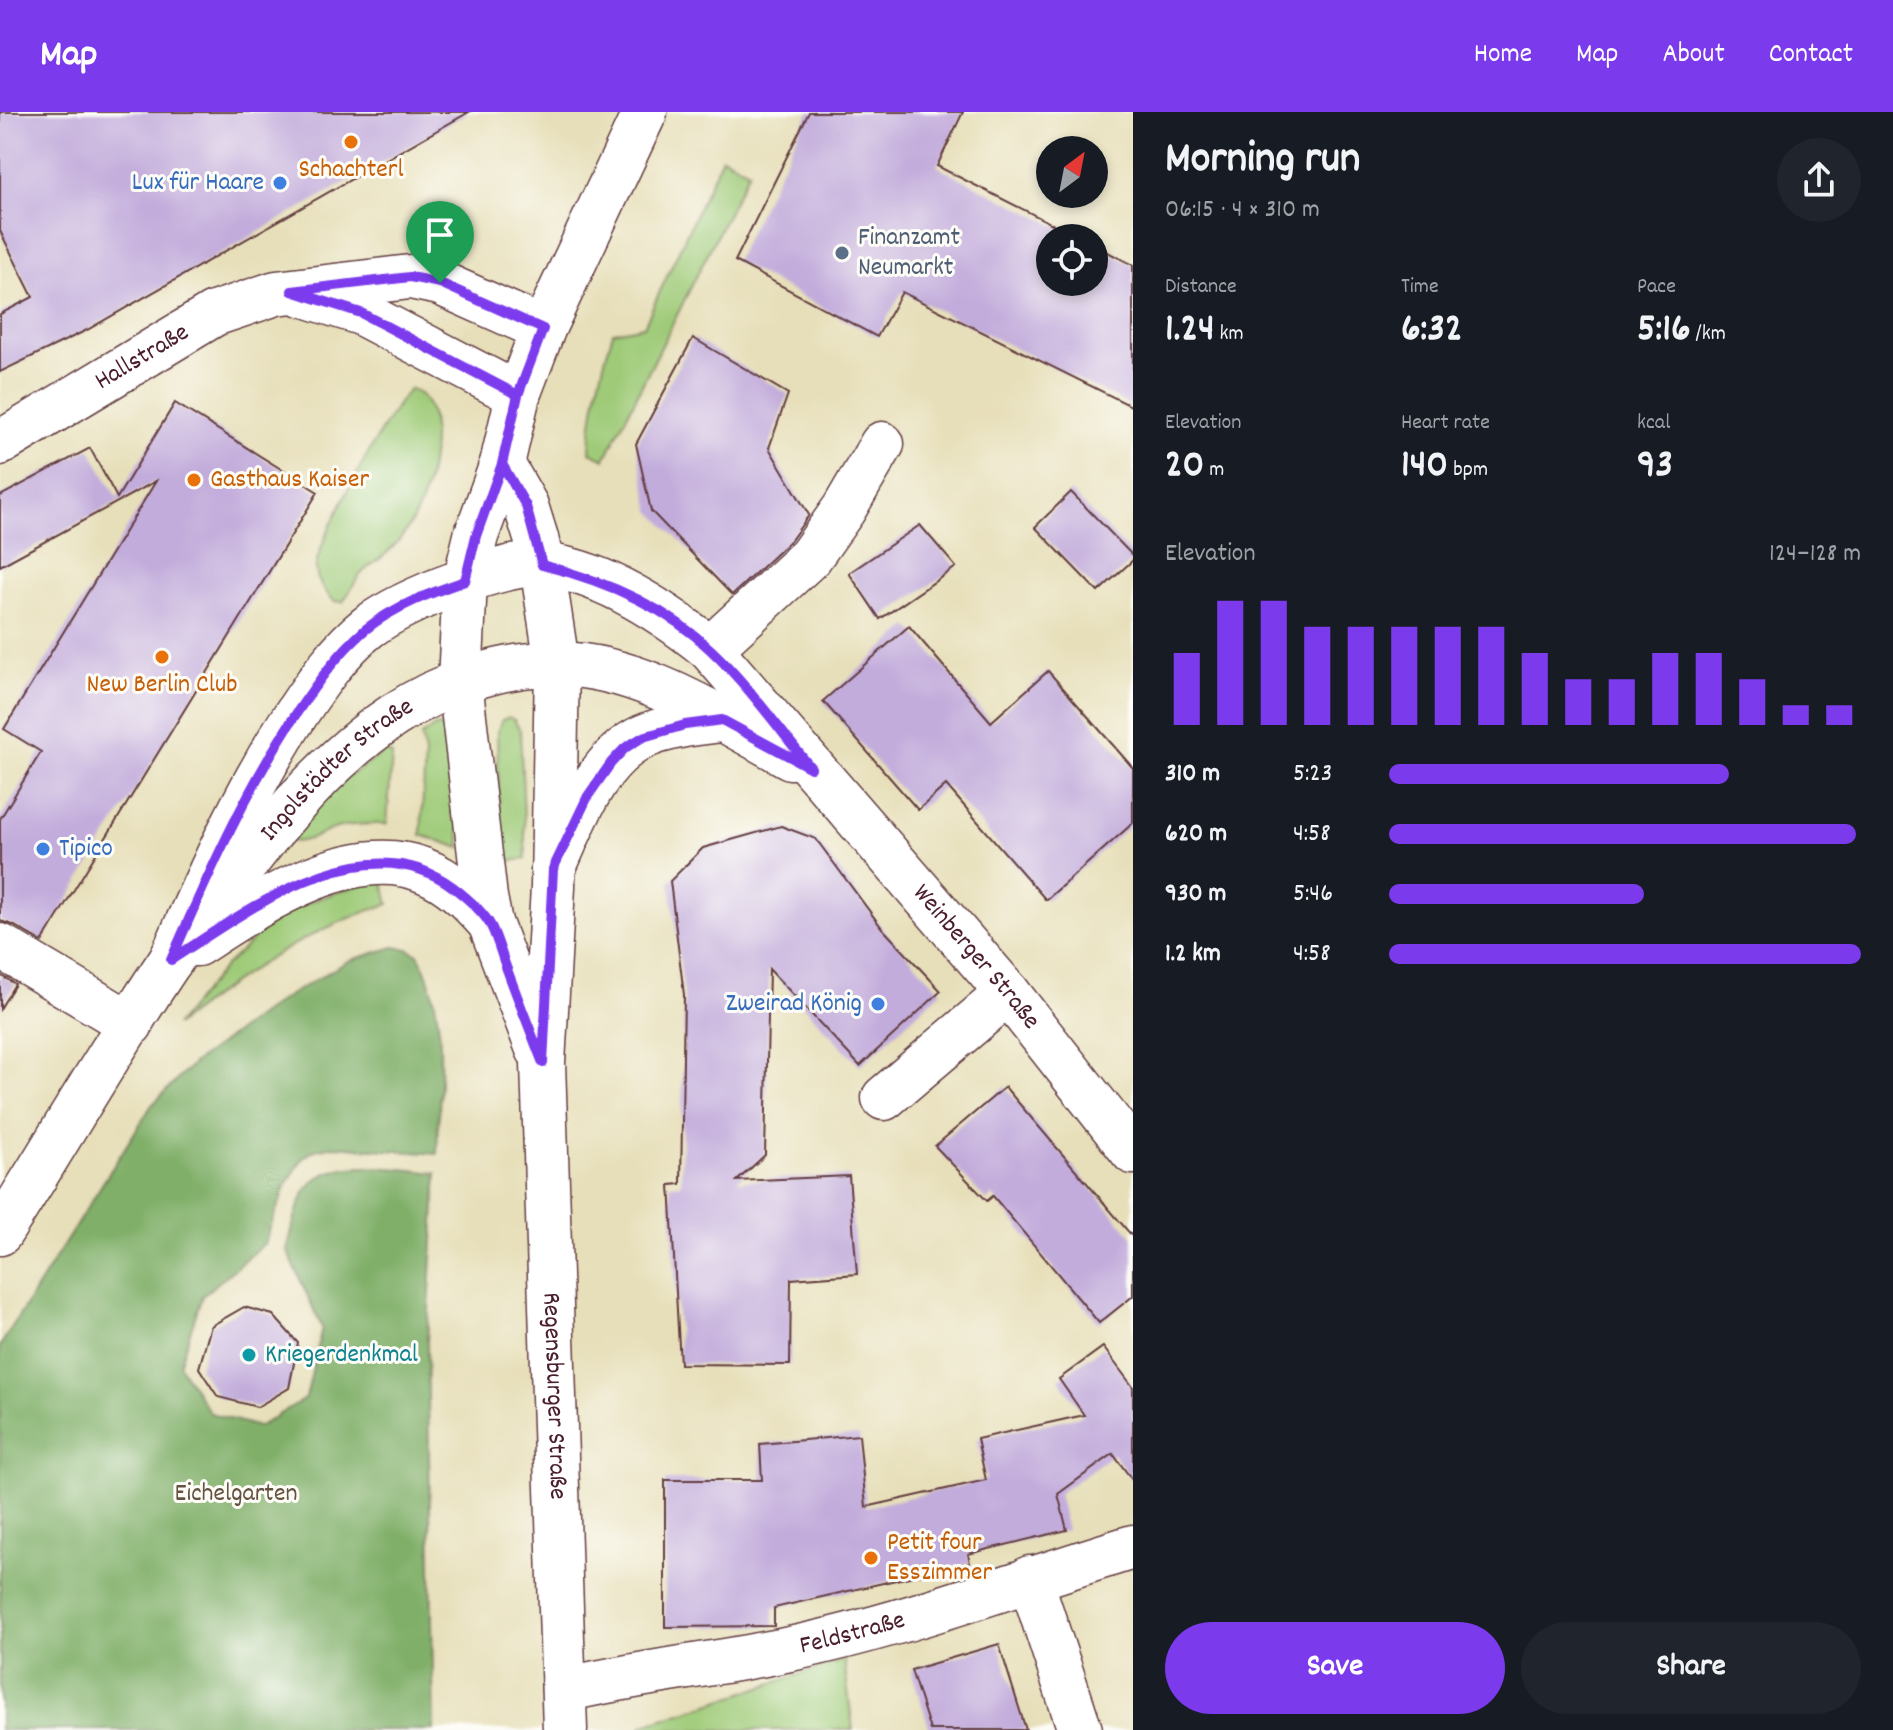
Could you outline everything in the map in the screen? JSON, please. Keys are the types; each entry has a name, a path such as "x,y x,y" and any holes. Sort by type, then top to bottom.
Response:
{"street":[{"path":"460,682 465,581 476,536 502,464 518,395 543,329 645,112"},
{"name":"Hallstraße","path":"0,443 214,314 247,301 292,291 410,277 440,283 543,329"},
{"path":"292,291 361,313 518,395"},
{"path":"710,649 810,557 844,509 882,444"},
{"path":"502,464 526,506 542,565 557,664"},
{"name":"Weinberger Straße","path":"542,565 585,576 633,597 710,649 734,673 811,768 1008,993 1133,1152"},
{"name":"Ingolstädter Straße","path":"171,960 230,826 271,753 311,691 347,646 369,627 426,595 507,569 542,565"},
{"name":"Weinberger Straße","path":"557,664 587,667 650,683 682,697 811,768"},
{"name":"Ingolstädter Straße","path":"0,1233 171,960 263,841 307,791 349,750 393,716 460,682 522,665 557,664"},
{"name":"Regensburger Straße","path":"557,664 553,869 543,1063 564,1710"},
{"name":"Regensburger Straße","path":"460,682 490,923 543,1063"},
{"path":"553,869 597,781 625,748 661,731 722,720"},
{"path":"171,960 267,899 309,878 351,866 405,864 423,869 454,888 490,923"},
{"path":"0,946 131,1024"},
{"path":"884,1098 1008,993"},
{"name":"Feldstraße","path":"564,1710 638,1673 791,1649 944,1607 1133,1547"},
{"path":"1030,1578 1080,1730"}],"green space":[{"path":"722,157 749,171 605,459 590,452 591,436 597,391 613,332 644,326"},
{"path":"411,389 425,401 433,425 431,464 423,496 400,539 360,575 343,602 334,601 318,578 316,569 327,533 356,474 389,418"},
{"path":"509,717 520,730 526,859 501,862 497,732 502,720"},
{"path":"435,727 447,728 461,848 421,835 425,754 421,736"},
{"path":"386,751 392,755 387,824 346,826 308,839 290,841 318,798"},
{"path":"382,877 389,904 331,926 276,955 175,1026 225,966 272,922 292,908"},
{"name":"Eichelgarten","path":"394,947 418,954 435,1001 440,1052 437,1154 335,1146 315,1150 303,1158 286,1185 264,1244 202,1296 179,1365 210,1413 258,1427 306,1398 322,1328 287,1250 305,1192 321,1176 335,1170 369,1167 437,1173 427,1342 434,1730 0,1730 0,1346 152,1105 194,1063 281,1000 348,961"},
{"path":"844,1660 853,1730 641,1730 641,1726"}],"building":[{"path":"0,112 469,112 87,330 0,372 0,314 33,297 0,231"},
{"name":"Finanzamt Neumarkt","path":"809,112 963,112 937,166 1052,224 1036,224 1036,296 1108,296 1108,252 1133,265 1133,407 902,292 877,337 735,261"},
{"path":"693,338 788,394 769,448 809,515 791,540 732,595 651,511 636,444"},
{"path":"175,403 318,492 42,942 0,921 0,819 41,752 4,729 156,481 0,566 0,496 90,448 117,498"},
{"path":"1071,492 1133,556 1133,560 1098,592 1035,527"},
{"path":"920,525 956,567 880,619 849,573"},
{"path":"909,626 991,722 1048,671 1133,768 1133,823 1046,900 946,785 918,810 823,701"},
{"path":"781,826 816,839 882,928 941,991 860,1066 769,969 765,1155 737,1181 849,1176 857,1274 791,1279 790,1365 680,1364 670,1185 681,1184 684,995 670,881 703,848"},
{"path":"0,975 15,984 0,1009"},
{"path":"1005,1087 1133,1237 1133,1296 1099,1323 993,1196 987,1201 935,1146"},
{"name":"Kriegerdenkmal","path":"244,1307 273,1315 298,1343 289,1388 257,1407 218,1397 199,1368 211,1326"},
{"path":"1103,1347 1133,1387 1133,1481 1113,1454 1058,1494 1067,1530 968,1554 970,1563 774,1608 774,1626 665,1627 665,1480 762,1480 760,1444 859,1435 866,1507 986,1480 977,1439 1084,1415 1059,1379"},
{"path":"999,1644 1026,1730 930,1730 911,1670"}],"place":[{"name":"Schachterl","path":"351,142"},
{"name":"Lux für Haare","path":"280,183"},
{"name":"Finanzamt Neumarkt","path":"842,253"},
{"name":"Gasthaus Kaiser","path":"194,480"},
{"name":"New Berlin Club","path":"162,657"},
{"name":"Tipico","path":"43,849"},
{"name":"Zweirad König","path":"878,1004"},
{"name":"Kriegerdenkmal","path":"249,1355"},
{"name":"Petit four Esszimmer","path":"871,1558"}],"route":[{"path":"440,283 410,277 292,291 361,313 518,395 508,432 502,464 526,506 542,565 605,583 691,633 734,673 811,768 722,720 685,725 643,737 625,748 611,763 588,796 553,869 543,1063 490,923 439,877 405,864 351,866 309,878 267,899 171,960 230,826 271,753 311,691 347,646 369,627 426,595 465,581 476,536 502,464 518,395 543,329 440,283"}]}
